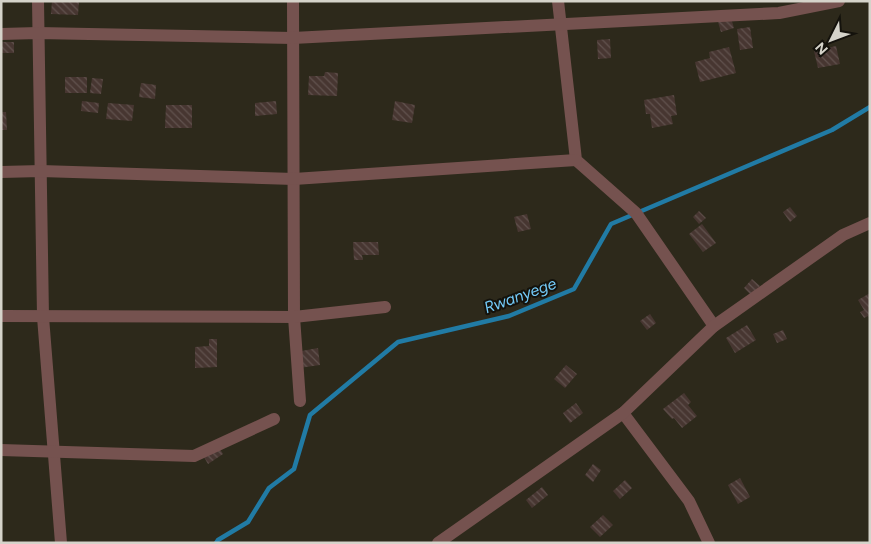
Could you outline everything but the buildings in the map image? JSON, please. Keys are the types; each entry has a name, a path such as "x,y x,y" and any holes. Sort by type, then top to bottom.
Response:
{"street":[{"path":"38,1 43,316 61,543"},
{"path":"293,1 294,317 300,401"},
{"path":"558,1 576,160 636,213 714,326"},
{"path":"1,34 38,33 293,38 779,13 839,1"},
{"path":"1,172 41,171 294,179 576,160"},
{"path":"438,543 623,412 714,326 843,235 870,223"},
{"path":"1,316 294,317 385,307"},
{"path":"623,412 689,502 709,543"},
{"path":"1,450 194,456 274,419"}],"waterway":[{"name":"Rwanyege","path":"216,543 248,522 269,488 294,469 310,415 398,342 509,316 574,289 611,224 832,130 870,107"}]}
